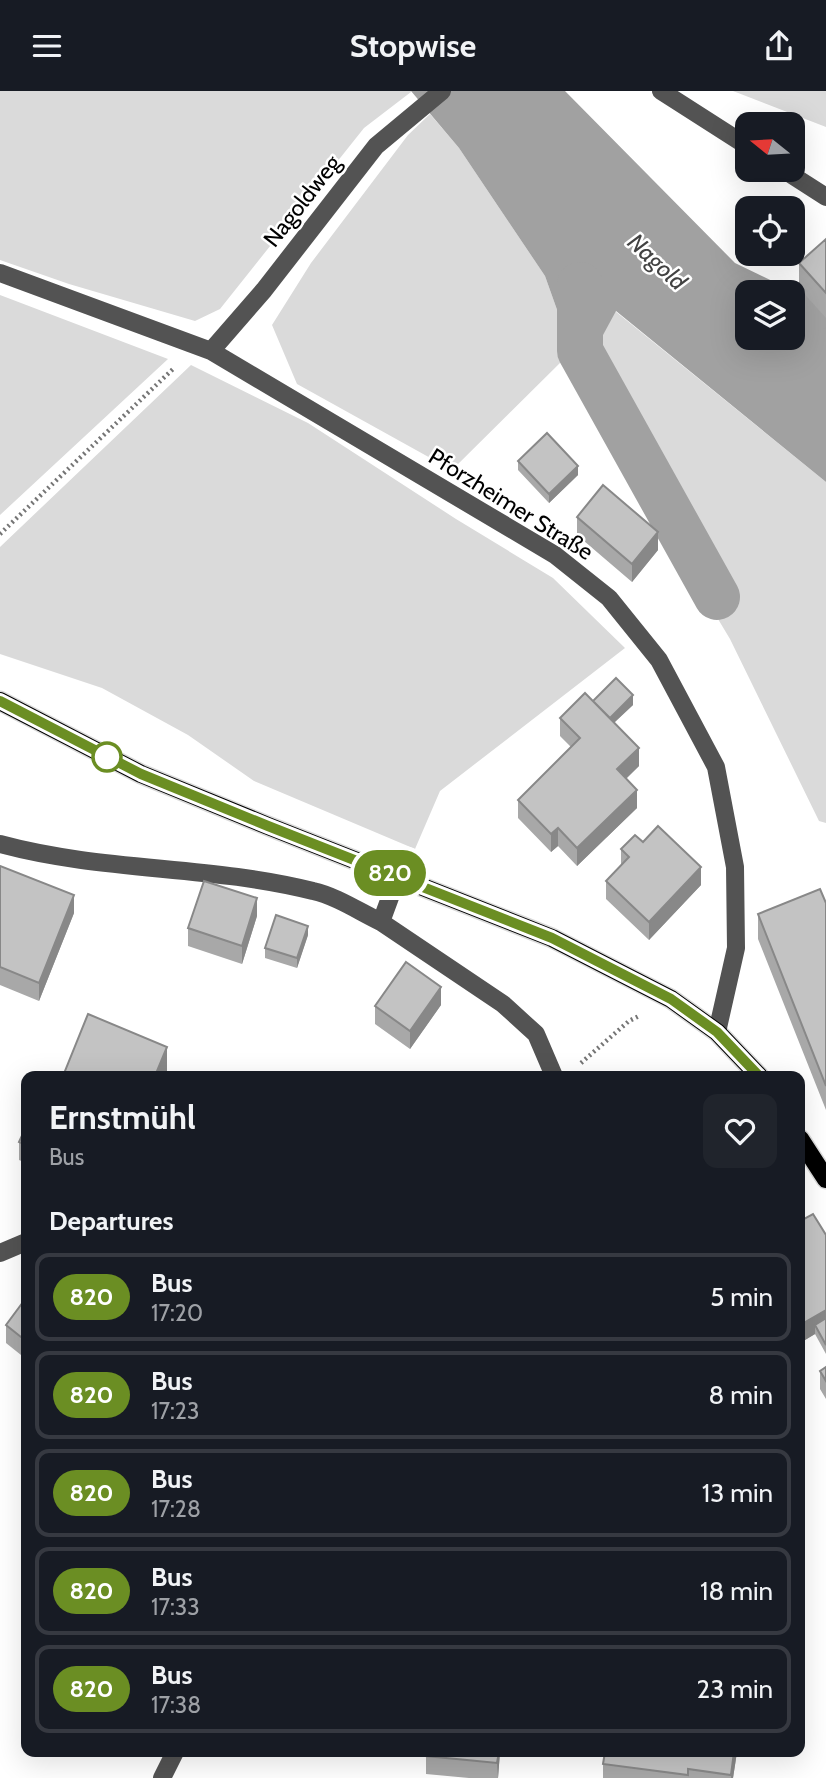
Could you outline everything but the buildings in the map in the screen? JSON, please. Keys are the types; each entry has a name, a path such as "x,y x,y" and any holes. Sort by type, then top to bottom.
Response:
{"main road":[{"path":"0,701 141,774 552,938 671,999 717,1032 754,1071"},
{"path":"805,1147 826,1179"}],"street":[{"name":"Nagoldweg","path":"211,351 264,290 376,146 442,91"},
{"path":"661,91 735,138"},
{"path":"803,182 826,197"},
{"name":"Pforzheimer Straße","path":"0,273 211,351 555,555 609,599 659,660 716,767 735,867 736,949 717,1032"},
{"path":"0,844 41,855 124,867 251,879 316,891 382,922 503,1004 536,1034 552,1071"},
{"path":"382,922 398,876"},
{"path":"0,1253 21,1244"},
{"path":"162,1778 172,1757"}],"path":[{"path":"0,534 178,364 211,351"},
{"path":"574,1068 629,1021 671,999"}],"shaded area":[{"path":"0,91 411,92 364,128 220,309 195,321 69,284 0,260"},
{"path":"733,91 826,91 826,127 805,119 805,112 787,112"},
{"path":"430,114 459,148 545,276 571,349 452,470 297,384 272,325 311,263 408,135"},
{"path":"0,295 168,359 0,515"},
{"path":"615,311 826,482 826,823 819,821 730,639 712,609 729,593 596,348"},
{"path":"191,365 308,423 553,578 625,648 440,791 415,849 254,781 188,735 102,688 0,654 0,547"}],"water":[{"name":"Nagold","path":"411,91 565,91 735,266 741,266 770,280 735,280 735,350 805,350 805,304 826,326 826,482 616,311 596,348 571,349 545,276 459,148"}],"waterway":[{"path":"580,285 580,351 717,597"},
{"path":"805,309 816,307"}],"bus line":[{"name":"820","path":"0,701 141,774 552,938 671,999 717,1032 754,1071"}]}
